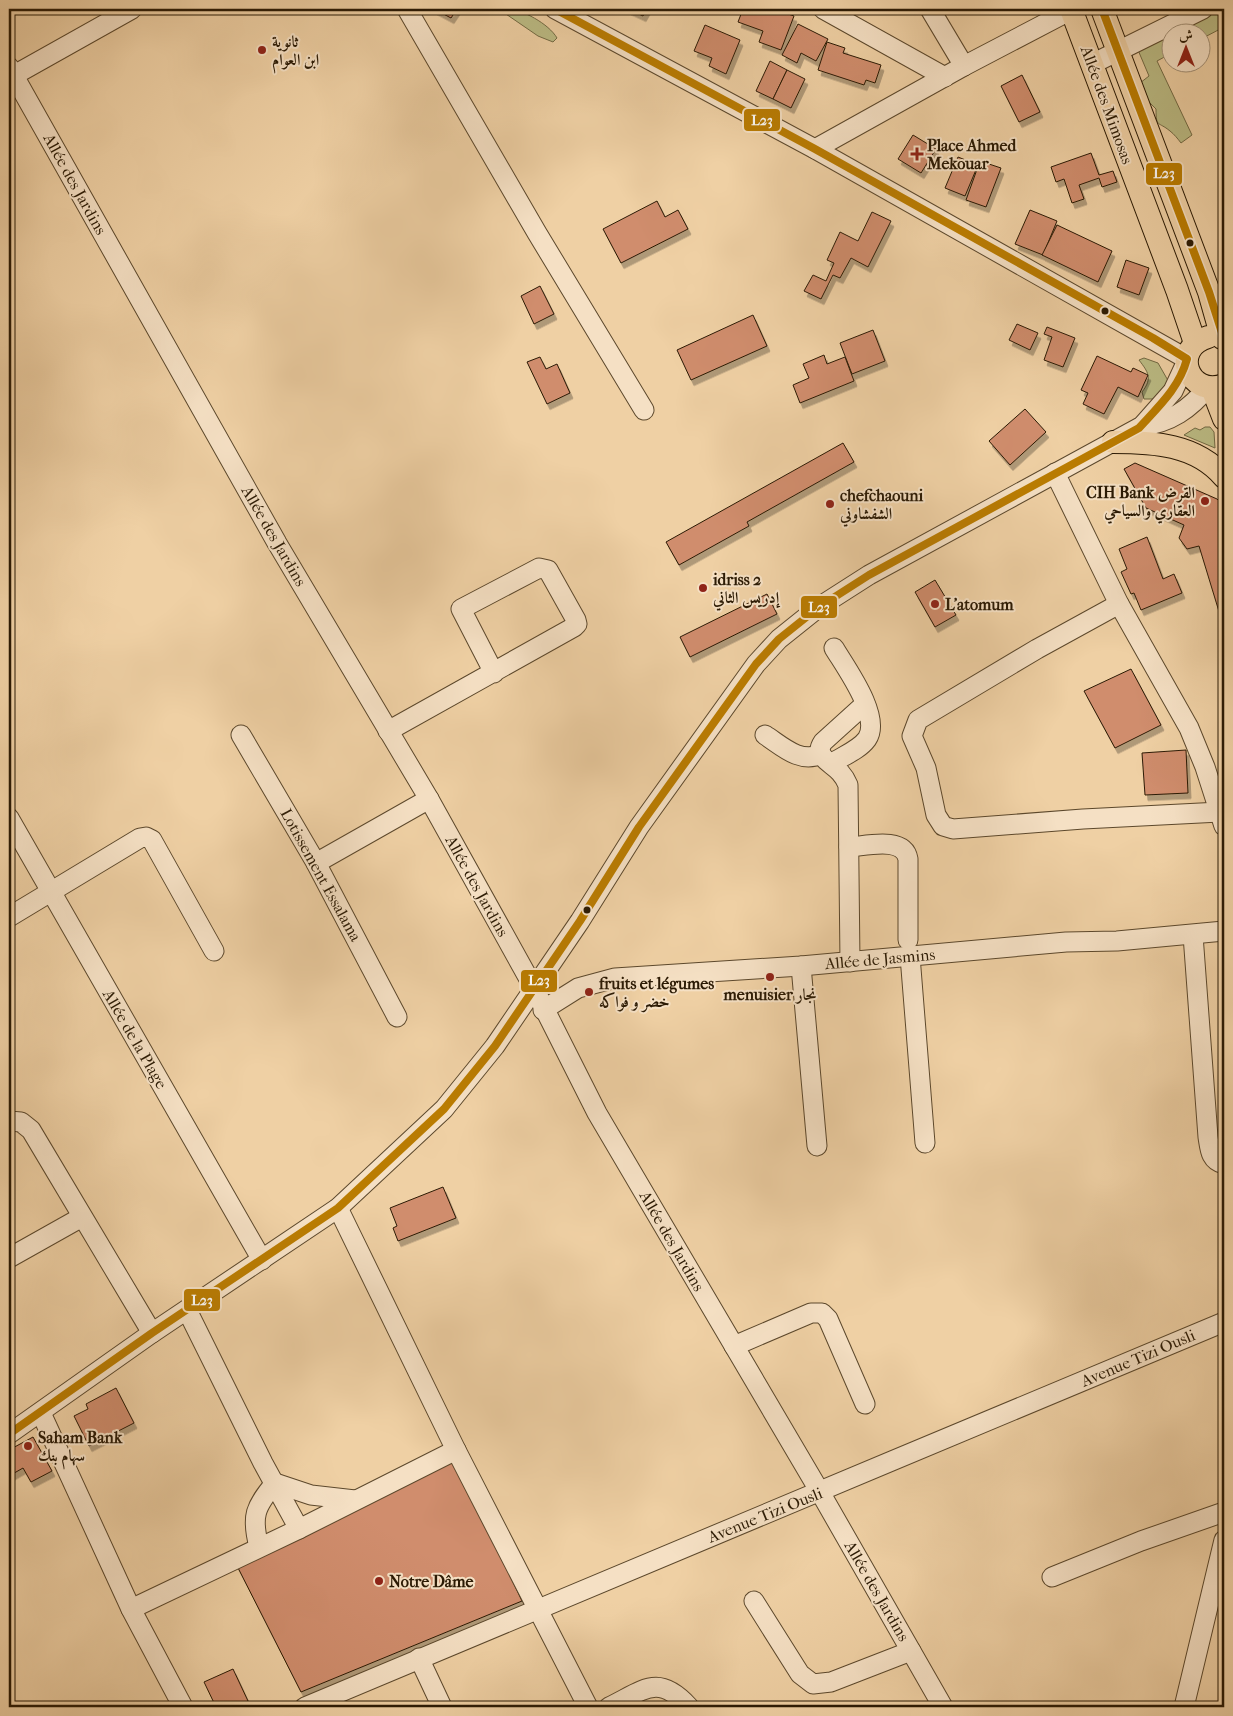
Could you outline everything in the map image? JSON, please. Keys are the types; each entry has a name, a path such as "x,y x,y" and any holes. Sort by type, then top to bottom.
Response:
{"main road":[{"name":"Allée des Mimosas","path":"1072,9 1177,290 1194,380 1214,387"},
{"name":"Allée des Mimosas","path":"1102,9 1209,292 1223,339"},
{"path":"1189,355 1208,337 1223,339"},
{"path":"1214,387 1224,419"},
{"path":"1113,442 1153,444 1190,452 1206,460 1224,477"}],"street":[{"path":"10,73 132,9"},
{"path":"407,9 537,233 644,410"},
{"path":"9,1434 152,1333 338,1208 444,1109 495,1046 535,990 639,827 756,664 779,639 819,607 869,575 1142,426 1173,391 1189,355 555,9"},
{"path":"823,9 946,77"},
{"path":"930,9 964,66"},
{"path":"814,149 1072,9"},
{"path":"1092,64 1118,53 1203,9"},
{"name":"Allée des Jardins","path":"10,73 277,543 429,799 535,990 543,1010 596,1113 820,1492 943,1707"},
{"path":"1142,426 1158,424 1176,416 1214,387"},
{"path":"1055,473 1119,604 1189,728 1222,819 1083,819 953,830 943,826 936,815 926,768 912,736 918,720 1037,649 1119,604"},
{"path":"388,731 494,673 577,624 548,570 544,568 461,609 494,673"},
{"path":"765,736 798,756 811,758 827,758 862,745 869,736 870,719 855,682 834,648"},
{"path":"850,962 848,785 844,777 827,758 823,742 865,704"},
{"name":"Lotissement Essalama","path":"241,736 316,863 397,1016"},
{"path":"316,863 429,799"},
{"name":"Allée de la Plage","path":"9,818 262,1260"},
{"path":"9,918 140,838 146,837 152,840 214,952"},
{"path":"849,847 896,845 905,850 908,859 909,948 925,1143"},
{"name":"Allée de Jasmins","path":"543,1010 578,988 615,978 850,962 909,948 1224,931"},
{"path":"1193,934 1210,1154 1219,1163 1224,1164"},
{"path":"801,966 817,1146"},
{"path":"9,1121 21,1122 31,1130 152,1333"},
{"path":"338,1208 456,1450 588,1707"},
{"path":"9,1258 82,1217"},
{"path":"187,1310 300,1529"},
{"path":"734,1346 811,1313 822,1313 828,1318 865,1404"},
{"name":"Avenue Tizi Ousli","path":"304,1707 536,1608 820,1492 1224,1322"},
{"path":"41,1413 131,1608 183,1707"},
{"path":"131,1608 300,1529 456,1450"},
{"path":"275,1483 311,1494 355,1500"},
{"path":"259,1547 256,1526 257,1506 275,1483"},
{"path":"1052,1577 1141,1541 1224,1512"},
{"path":"1184,1707 1224,1540"},
{"path":"754,1601 800,1674 813,1684 832,1682 911,1651"},
{"path":"419,1658 442,1707"},
{"path":"609,1707 653,1687 672,1691 689,1707"}],"green space":[{"path":"507,9 535,18 557,38 553,42 538,36 503,12"},
{"path":"1220,9 1224,9 1224,27 1210,34 1210,22 1193,22"},
{"path":"1160,39 1160,59 1157,61 1160,72 1162,72 1192,135 1181,143 1171,132 1157,122 1156,109 1141,94 1140,83 1149,76 1138,50"},
{"path":"1144,358 1158,363 1170,384 1154,399 1144,399 1142,392 1148,379 1147,372 1139,360"},
{"path":"1210,427 1214,432 1215,448 1184,435 1195,428 1200,430"}],"building":[{"path":"434,9 451,11 457,9 451,18"},
{"path":"628,9 647,9 643,16"},
{"path":"743,9 774,9 794,16 781,50 759,42 763,31 738,22"},
{"path":"798,24 828,39 816,61 801,53 797,63 782,55"},
{"path":"705,25 740,40 726,74 709,66 712,58 694,51"},
{"path":"827,42 845,48 843,53 881,65 875,83 866,80 864,85 818,70"},
{"path":"770,61 787,70 773,99 756,91"},
{"path":"787,70 805,79 791,108 773,99"},
{"path":"1022,75 1040,112 1019,122 1001,86"},
{"name":"Place Ahmed Mekouar","path":"913,135 936,149 921,173 898,159"},
{"path":"1091,153 1099,175 1113,171 1117,182 1102,187 1099,178 1079,185 1084,199 1072,203 1064,179 1056,182 1051,167"},
{"path":"958,157 978,165 965,196 945,188"},
{"path":"980,161 1001,168 986,207 966,200"},
{"path":"657,201 665,217 678,210 688,229 621,263 603,229"},
{"path":"1030,210 1057,221 1043,255 1015,244"},
{"path":"872,212 891,221 868,267 851,258 840,278 833,275 821,299 804,291 813,275 826,281 834,263 827,260 840,232 858,241"},
{"path":"1057,225 1112,251 1098,282 1042,255"},
{"path":"1126,260 1149,268 1139,295 1117,287"},
{"path":"540,286 554,314 534,324 521,296"},
{"path":"753,315 767,346 691,380 677,350"},
{"path":"1017,324 1038,333 1030,350 1009,340"},
{"path":"1047,327 1075,338 1063,367 1044,360 1052,337 1044,334"},
{"path":"873,330 885,361 852,374 840,343"},
{"path":"824,355 827,364 845,357 854,381 800,403 793,385 809,378 803,364"},
{"path":"1097,356 1131,372 1133,368 1148,375 1138,397 1118,387 1104,414 1083,404 1088,393 1081,390"},
{"path":"540,357 546,369 557,364 570,393 547,404 527,362"},
{"path":"1025,409 1046,432 1010,465 989,441"},
{"path":"843,443 854,462 747,522 749,526 679,565 666,542"},
{"path":"1135,463 1217,499 1224,506 1224,628 1199,546 1187,549 1179,538 1184,525 1146,508 1124,469"},
{"path":"1147,537 1163,579 1174,574 1182,593 1141,610 1134,593 1131,594 1121,572 1127,569 1119,549"},
{"name":"L'atomum","path":"935,580 956,615 935,627 915,592"},
{"path":"767,594 777,614 690,657 680,637"},
{"path":"1131,669 1161,725 1115,748 1084,691"},
{"path":"1186,750 1188,793 1145,795 1142,753"},
{"path":"443,1187 456,1218 398,1241 393,1228 397,1226 390,1208"},
{"path":"116,1388 134,1423 89,1446 74,1416 88,1409 86,1404"},
{"path":"33,1437 52,1471 31,1482 23,1468 9,1476 9,1450"},
{"name":"Notre Dâme","path":"454,1456 522,1601 301,1692 234,1560"},
{"path":"233,1669 248,1701 235,1707 216,1707 204,1682"}],"transit line":[{"name":"L23","path":"9,1434 152,1333 338,1208 444,1109 495,1046 580,921 639,827 756,664 779,639 819,607 869,575 1139,428 1174,388 1187,359 1153,338 815,149 555,9"},
{"name":"L23","path":"1102,9 1209,292 1224,339"}],"place":[{"name":"ثانوية ابن العوام","path":"262,50"},
{"name":"Place Ahmed Mekouar","path":"917,154"},
{"name":"CIH Bank القرض العقاري والسياحي","path":"1205,501"},
{"name":"chefchaouni الشفشاوني","path":"830,504"},
{"name":"idriss 2 إدريس الثاني","path":"703,588"},
{"name":"L'atomum","path":"935,604"},
{"name":"menuisier نجار","path":"770,977"},
{"name":"fruits et légumes خضر و فواكه","path":"589,992"},
{"name":"Saham Bank سهام بنك","path":"28,1446"},
{"name":"Notre Dâme","path":"379,1581"}]}
